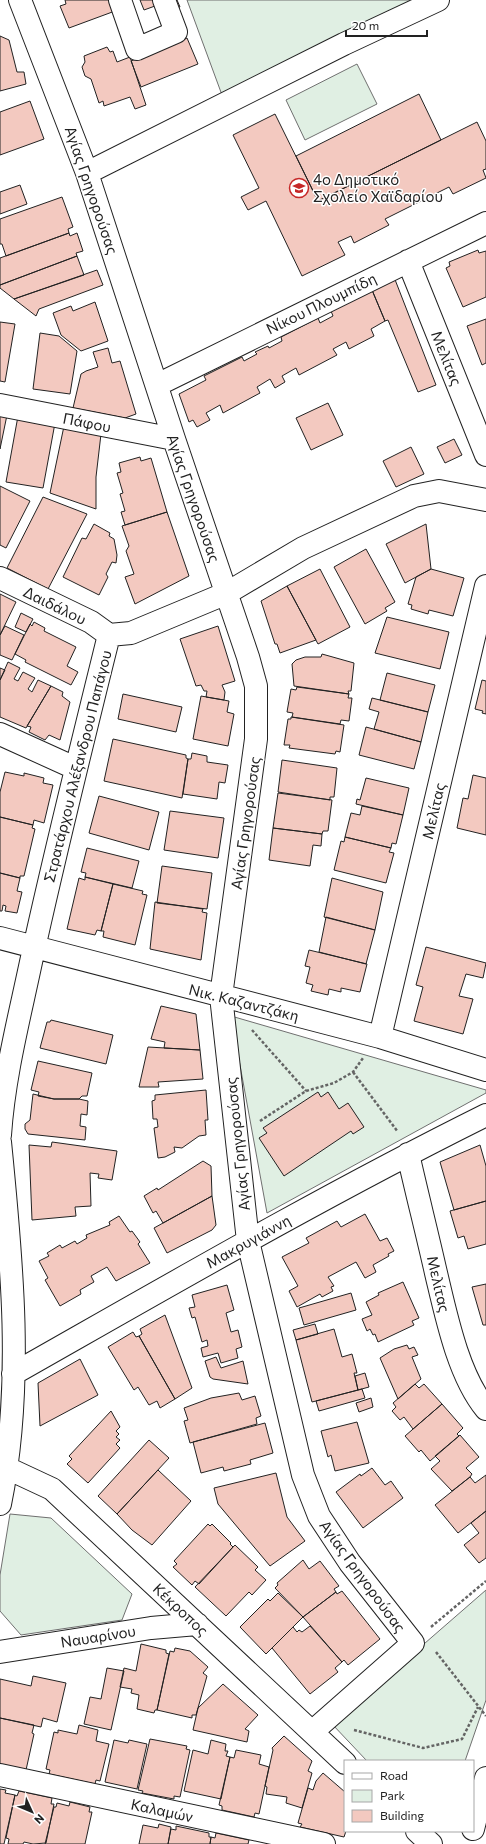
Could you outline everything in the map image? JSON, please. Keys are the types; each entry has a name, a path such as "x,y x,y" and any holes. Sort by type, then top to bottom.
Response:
{"street":[{"name":"Αγίας Γρηγορούσας","path":"20,0 88,173 174,439 227,592 256,686 256,739 221,996 248,1241 303,1475 319,1516 350,1562 418,1639"},
{"path":"120,0 137,48 176,32 164,0"},
{"path":"88,173 344,44 438,0"},
{"name":"Νίκου Πλουμπίδη","path":"157,385 408,260 486,223"},
{"name":"Μελίτας","path":"408,260 486,455"},
{"name":"Πάφου","path":"0,406 174,439"},
{"name":"Στρατάρχου Αλέξανδρου Παπάγου","path":"0,1135 2,1104 7,1076 34,947 75,768 109,635 131,633 227,592 303,548 414,496 439,491 486,500"},
{"name":"Δαιδάλου","path":"0,578 91,622 109,635"},
{"name":"Μελίτας","path":"380,1037 486,586"},
{"path":"0,734 75,768"},
{"name":"Νικ. Καζαντζάκη","path":"0,938 380,1037 486,1070"},
{"name":"Μακρυγιάννη","path":"13,1374 248,1241 408,1154 486,1115"},
{"path":"0,1142 11,1271 13,1374 6,1410 7,1468 0,1504"},
{"name":"Μελίτας","path":"408,1154 451,1336 465,1370 481,1403 486,1409"},
{"name":"Κέκροπος","path":"7,1468 52,1489 197,1624 317,1727 344,1762"},
{"name":"Ναυαρίνου","path":"0,1652 151,1628 197,1624"},
{"path":"317,1727 418,1639"},
{"name":"Καλαμών","path":"0,1776 324,1844"},
{"path":"474,1827 485,1789"},
{"path":"418,1832 431,1844"},
{"path":"469,1844 472,1832"}],"path":[{"path":"248,1026 306,1091"},
{"path":"236,1137 306,1091 334,1083 354,1072 380,1037"},
{"path":"354,1072 399,1132 408,1154"},
{"path":"486,1581 418,1639 486,1716"},
{"path":"317,1727 423,1748 462,1739 478,1707"}],"green space":[{"path":"187,0 420,0 222,95"},
{"path":"357,64 377,104 305,140 286,100"},
{"path":"231,1016 486,1090 486,1093 267,1213"},
{"path":"10,1514 51,1518 132,1594 122,1620 21,1635 0,1611 0,1575"},
{"path":"486,1590 486,1700 465,1760 366,1760 332,1724"}],"building":[{"path":"65,0 111,0 115,11 69,28 60,6 66,4"},
{"path":"140,0 177,0 180,7 158,15 155,6 144,10"},
{"path":"0,36 9,40 17,72 24,72 26,84 0,91"},
{"path":"187,38 198,64 141,87 131,61"},
{"path":"107,47 110,52 113,51 117,62 130,57 146,105 135,109 130,97 104,106 103,101 99,103 91,79 85,76 82,67 85,62 84,56"},
{"path":"419,94 441,140 318,201 296,156"},
{"path":"30,101 44,139 0,155 0,112"},
{"path":"275,114 318,201 477,122 486,141 486,169 483,170 486,178 453,194 449,187 385,219 389,225 354,243 351,236 338,242 345,255 302,276 266,201 248,210 241,197 259,188 233,135"},
{"path":"20,185 27,204 0,214 0,192"},
{"path":"62,197 73,227 68,229 69,233 6,256 2,244 0,244 0,219"},
{"path":"69,233 70,236 77,233 83,251 76,253 77,256 0,285 0,258"},
{"path":"478,250 479,253 486,251 486,297 463,307 446,268 450,266 449,262"},
{"path":"77,256 84,275 14,299 0,288 0,285"},
{"path":"97,270 103,285 39,309 36,316 14,299"},
{"path":"394,277 436,385 418,392 388,320 385,321 372,290"},
{"path":"372,290 385,321 371,329 374,336 349,349 346,342 333,349 337,355 299,375 296,368 282,376 285,382 275,388 270,379 257,387 260,393 223,413 220,405 206,413 210,420 197,427 193,420 189,422 179,394 206,380 204,376 242,357 244,361 257,354 255,352 268,346 269,348 282,341 281,337 318,318 320,323 333,316 331,311"},
{"path":"95,302 108,341 81,351 61,335 53,313 71,306 73,311"},
{"path":"486,319 486,363 482,365 467,326"},
{"path":"0,322 15,324 5,382 0,381"},
{"path":"40,333 59,336 77,351 70,394 33,389"},
{"path":"108,348 112,363 120,361 136,414 125,418 73,408 81,374 98,367 93,352"},
{"path":"328,403 343,435 311,450 296,418"},
{"path":"0,414 7,415 0,449"},
{"path":"18,416 55,423 43,488 6,482"},
{"path":"64,426 101,434 96,477 96,509 50,493"},
{"path":"454,439 462,455 445,463 437,447"},
{"path":"411,447 424,474 396,487 383,461"},
{"path":"140,457 141,461 151,458 167,512 125,525 121,512 125,511 120,494 123,493 117,473 121,472 119,463"},
{"path":"0,486 30,501 6,548 0,545"},
{"path":"43,497 87,514 48,589 7,568"},
{"path":"167,512 189,576 135,604 125,577 134,574 126,551 129,546 122,526"},
{"path":"94,524 110,533 109,536 114,539 117,555 116,563 112,562 106,574 108,577 99,595 63,577 82,538 86,539"},
{"path":"426,524 431,569 405,583 386,544"},
{"path":"366,549 395,602 385,608 387,611 365,624 334,567"},
{"path":"320,569 350,627 318,644 287,586"},
{"path":"431,569 464,578 453,616 429,610 428,614 411,609 412,605 408,604 416,577"},
{"path":"287,586 316,640 280,653 277,644 275,644 261,601"},
{"path":"0,594 16,602 0,635"},
{"path":"21,613 33,619 26,632 15,627"},
{"path":"387,617 449,632 440,669 375,653"},
{"path":"34,622 45,628 44,631 76,647 67,666 78,672 71,685 25,662 26,660 15,654 30,624 32,626"},
{"path":"5,626 24,635 12,660 0,655 0,635"},
{"path":"218,626 235,681 222,685 225,692 224,700 206,697 207,691 204,691 201,685 196,686 180,639"},
{"path":"322,654 354,663 351,691 348,691 349,694 294,686 292,664 296,660 305,657 321,657"},
{"path":"8,662 20,668 14,679 18,681 23,672 35,678 28,689 32,692 38,680 51,686 26,728 0,717 0,680"},
{"path":"0,668 5,670 0,680"},
{"path":"387,673 435,685 428,712 380,700"},
{"path":"482,680 486,681 486,714 482,713 483,711 475,709"},
{"path":"51,686 63,692 62,696 70,702 60,740 49,735 45,740 29,732 31,727 27,726"},
{"path":"297,687 349,694 348,698 352,698 349,721 341,720 340,724 292,717 293,713 287,712 291,689 296,690"},
{"path":"123,694 182,707 176,732 118,719"},
{"path":"201,696 229,701 227,712 234,714 228,746 193,739"},
{"path":"372,698 428,712 421,742 374,729 379,712 369,709"},
{"path":"291,717 344,725 340,752 336,751 335,754 289,748 290,745 284,745 288,719 291,719"},
{"path":"366,727 421,742 414,769 359,755"},
{"path":"113,739 186,755 186,758 188,759 182,798 104,781"},
{"path":"192,753 207,756 207,762 228,765 225,783 219,782 217,799 183,794 188,759 191,759"},
{"path":"282,760 337,768 334,797 330,797 330,800 278,792"},
{"path":"5,772 24,776 24,773 44,778 43,783 53,785 44,823 34,820 33,825 0,817 0,792"},
{"path":"473,775 486,778 486,835 457,828 463,798 468,799"},
{"path":"366,778 409,788 403,815 356,804 357,799 360,800"},
{"path":"278,793 332,800 328,831 323,831 322,834 273,828"},
{"path":"99,796 159,812 149,850 89,833"},
{"path":"362,806 403,815 396,844 392,843 391,848 345,837 351,813 360,815"},
{"path":"170,811 224,818 218,858 164,850"},
{"path":"0,817 33,825 32,828 35,829 24,876 20,876 20,878 0,873"},
{"path":"273,828 322,834 321,846 313,845 310,866 269,860"},
{"path":"345,837 391,848 389,852 394,853 386,883 334,870 341,841 344,842"},
{"path":"87,848 139,861 132,888 85,877 86,873 81,872"},
{"path":"162,866 212,873 207,909 157,903"},
{"path":"0,873 20,878 17,891 22,892 17,913 5,911 6,906 3,905 2,911 0,911"},
{"path":"85,877 113,884 101,931 97,930 95,935 67,929 79,878 85,880"},
{"path":"332,878 383,892 375,930 324,917"},
{"path":"113,884 143,891 142,894 147,895 135,945 103,937 104,931 101,931"},
{"path":"155,902 203,909 202,912 207,913 201,960 150,949"},
{"path":"326,917 375,930 366,964 319,952"},
{"path":"426,947 486,963 483,978 466,974 459,996 473,999 463,1034 414,1021 423,987 416,985"},
{"path":"309,950 367,964 360,992 341,988 341,992 329,989 328,995 311,991 313,985 306,983 310,967 305,966"},
{"path":"161,1006 196,1014 200,1050 164,1048 165,1042 151,1039"},
{"path":"51,1020 113,1035 106,1064 40,1048 47,1022 50,1022"},
{"path":"148,1047 200,1050 203,1079 158,1082 159,1087 139,1087"},
{"path":"38,1061 92,1073 87,1096 82,1096 79,1099 54,1099 38,1096 39,1092 31,1090"},
{"path":"206,1090 208,1120 205,1120 206,1135 199,1136 182,1148 174,1147 175,1152 165,1157 158,1158 154,1128 158,1127 157,1119 153,1119 152,1101 155,1100 155,1095"},
{"path":"318,1092 321,1097 328,1092 339,1109 348,1103 364,1127 353,1134 351,1131 284,1176 259,1138 267,1133 263,1128"},
{"path":"33,1094 54,1099 79,1099 88,1101 87,1115 81,1114 80,1126 86,1127 85,1140 28,1134 25,1129 25,1124 30,1120"},
{"path":"52,1142 117,1151 112,1180 98,1178 99,1174 90,1173 91,1206 75,1207 76,1216 32,1220 29,1145 51,1147"},
{"path":"480,1145 486,1166 486,1201 454,1210 440,1162"},
{"path":"203,1161 211,1166 212,1196 163,1223 156,1211 153,1213 144,1196 157,1188 158,1190"},
{"path":"212,1196 216,1225 212,1230 167,1253 154,1228"},
{"path":"486,1201 486,1244 468,1249 464,1236 458,1238 450,1211"},
{"path":"365,1214 380,1241 387,1238 394,1251 388,1254 389,1256 373,1265 376,1272 365,1278 356,1262 328,1277 334,1286 331,1287 333,1291 322,1297 320,1294 297,1307 289,1291 298,1286 282,1257 309,1243 306,1238 337,1221 341,1227"},
{"path":"119,1216 130,1232 132,1231 140,1242 138,1244 150,1263 116,1281 107,1267 91,1276 94,1282 80,1290 81,1294 60,1306 45,1280 48,1278 39,1261 49,1256 47,1253 60,1245 62,1248 75,1241 77,1244 87,1238 86,1235 110,1225 109,1222"},
{"path":"403,1282 419,1318 412,1321 414,1325 378,1342 375,1334 373,1335 370,1329 367,1331 362,1319 372,1315 366,1302 379,1295 378,1293"},
{"path":"486,1284 486,1325 483,1325 472,1287"},
{"path":"227,1285 234,1310 226,1313 231,1332 238,1330 242,1347 236,1349 238,1358 221,1363 218,1353 203,1357 201,1348 208,1346 207,1340 202,1342 195,1317 192,1318 189,1308 195,1307 192,1295"},
{"path":"351,1293 356,1310 304,1325 299,1308"},
{"path":"165,1315 192,1388 175,1399 139,1336 142,1334 140,1329"},
{"path":"315,1324 318,1334 296,1340 293,1330"},
{"path":"334,1329 342,1357 352,1354 357,1373 354,1373 358,1390 312,1402 296,1340"},
{"path":"133,1332 136,1337 139,1336 175,1399 160,1408 157,1401 149,1405 138,1387 134,1390 108,1347"},
{"path":"407,1345 409,1349 414,1347 418,1355 412,1357 421,1379 398,1399 380,1358 394,1349"},
{"path":"216,1357 221,1368 243,1361 248,1384 213,1379 210,1377 205,1361"},
{"path":"80,1359 98,1395 40,1426 38,1383"},
{"path":"365,1373 369,1387 358,1390 355,1376"},
{"path":"415,1384 419,1388 424,1384 442,1404 413,1429 404,1417 400,1420 392,1411 396,1407 393,1403"},
{"path":"362,1389 365,1398 319,1411 316,1401"},
{"path":"239,1393 242,1400 255,1396 261,1416 256,1418 257,1424 190,1443 184,1421 188,1420 184,1408 211,1398"},
{"path":"371,1398 373,1407 359,1412 356,1403"},
{"path":"442,1404 463,1428 457,1434 459,1436 430,1461 421,1450 419,1452 405,1436"},
{"path":"111,1411 120,1427 116,1431 119,1434 116,1437 120,1440 116,1444 120,1448 88,1483 67,1464 72,1459 69,1456"},
{"path":"357,1422 369,1463 335,1471 331,1455 328,1457 321,1431"},
{"path":"265,1423 273,1453 250,1460 251,1464 224,1471 223,1467 201,1473 193,1442"},
{"path":"460,1435 479,1457 466,1468 472,1474 470,1477 452,1491 431,1469 440,1461 435,1456"},
{"path":"149,1440 169,1458 117,1514 98,1496"},
{"path":"372,1468 385,1485 391,1481 403,1498 363,1528 336,1492 360,1474 361,1476"},
{"path":"158,1470 191,1501 152,1545 132,1530 117,1514"},
{"path":"276,1473 287,1517 305,1541 270,1566 218,1504 214,1488"},
{"path":"486,1475 486,1511 458,1533 435,1505 470,1477 475,1483"},
{"path":"486,1511 486,1558 479,1563 464,1545 479,1533 471,1523"},
{"path":"208,1524 210,1526 212,1524 231,1543 230,1544 233,1547 199,1584 195,1581 192,1585 173,1567 177,1564 174,1561"},
{"path":"235,1545 258,1567 255,1570 266,1580 252,1595 249,1592 226,1616 195,1587"},
{"path":"303,1560 309,1569 320,1561 339,1586 334,1589 336,1592 303,1617 275,1588 278,1585 277,1583"},
{"path":"342,1591 380,1639 348,1665 344,1660 342,1662 303,1617 336,1592 337,1594"},
{"path":"278,1593 303,1617 266,1654 240,1627 268,1599 270,1601"},
{"path":"310,1626 342,1662 335,1668 338,1672 310,1694 272,1648 293,1627 297,1632 299,1630 302,1632"},
{"path":"141,1644 166,1650 166,1653 169,1654 157,1710 155,1710 154,1713 137,1709 139,1695 131,1693 132,1689 120,1687 124,1668 136,1671"},
{"path":"175,1648 190,1651 208,1667 203,1673 207,1676 196,1715 192,1715 192,1718 157,1710 170,1651 174,1652"},
{"path":"107,1668 124,1671 111,1730 84,1724 90,1697 101,1699"},
{"path":"33,1676 66,1683 57,1722 43,1718 41,1727 0,1718 0,1679 31,1686"},
{"path":"223,1684 258,1715 245,1729 249,1731 247,1742 193,1730 198,1708"},
{"path":"0,1718 34,1725 32,1733 34,1734 26,1770 0,1764"},
{"path":"79,1725 98,1730 96,1741 109,1744 100,1781 96,1780 95,1784 49,1774 50,1770 46,1769 54,1732 58,1733 58,1730 77,1734"},
{"path":"284,1736 312,1761 308,1771 312,1773 302,1808 286,1803 287,1797 266,1794 267,1787 265,1786 273,1750 272,1748"},
{"path":"150,1739 187,1746 186,1749 190,1750 180,1797 174,1796 174,1799 142,1793 143,1791 138,1790"},
{"path":"114,1740 128,1743 129,1740 147,1744 137,1789 105,1782"},
{"path":"211,1740 226,1744 225,1751 228,1751 226,1756 230,1757 221,1799 184,1791 193,1750 208,1754"},
{"path":"236,1750 261,1755 259,1764 269,1767 259,1814 255,1813 254,1817 222,1810 222,1806 219,1805 230,1757 234,1758"},
{"path":"323,1773 344,1791 344,1832 346,1832 344,1837 300,1827 302,1824 298,1823 308,1788 313,1790 316,1781"},
{"path":"0,1789 6,1790 5,1793 15,1795 4,1844 0,1844"},
{"path":"19,1791 52,1798 51,1804 54,1804 46,1843 33,1844 24,1842 23,1844 8,1844 9,1839 6,1838 15,1795 17,1796"},
{"path":"70,1802 90,1807 89,1812 92,1812 85,1844 45,1844 54,1807 56,1807 57,1803 69,1806"},
{"path":"159,1824 171,1827 168,1844 139,1844 143,1825 158,1828"},
{"path":"176,1826 209,1833 209,1837 211,1837 210,1844 168,1844 171,1829 176,1830"},
{"path":"216,1833 249,1840 248,1844 210,1844 211,1837 215,1838"}],"place":[{"name":"4ο Δημοτικό Σχολείο Χαϊδαρίου","path":"299,188"}]}
